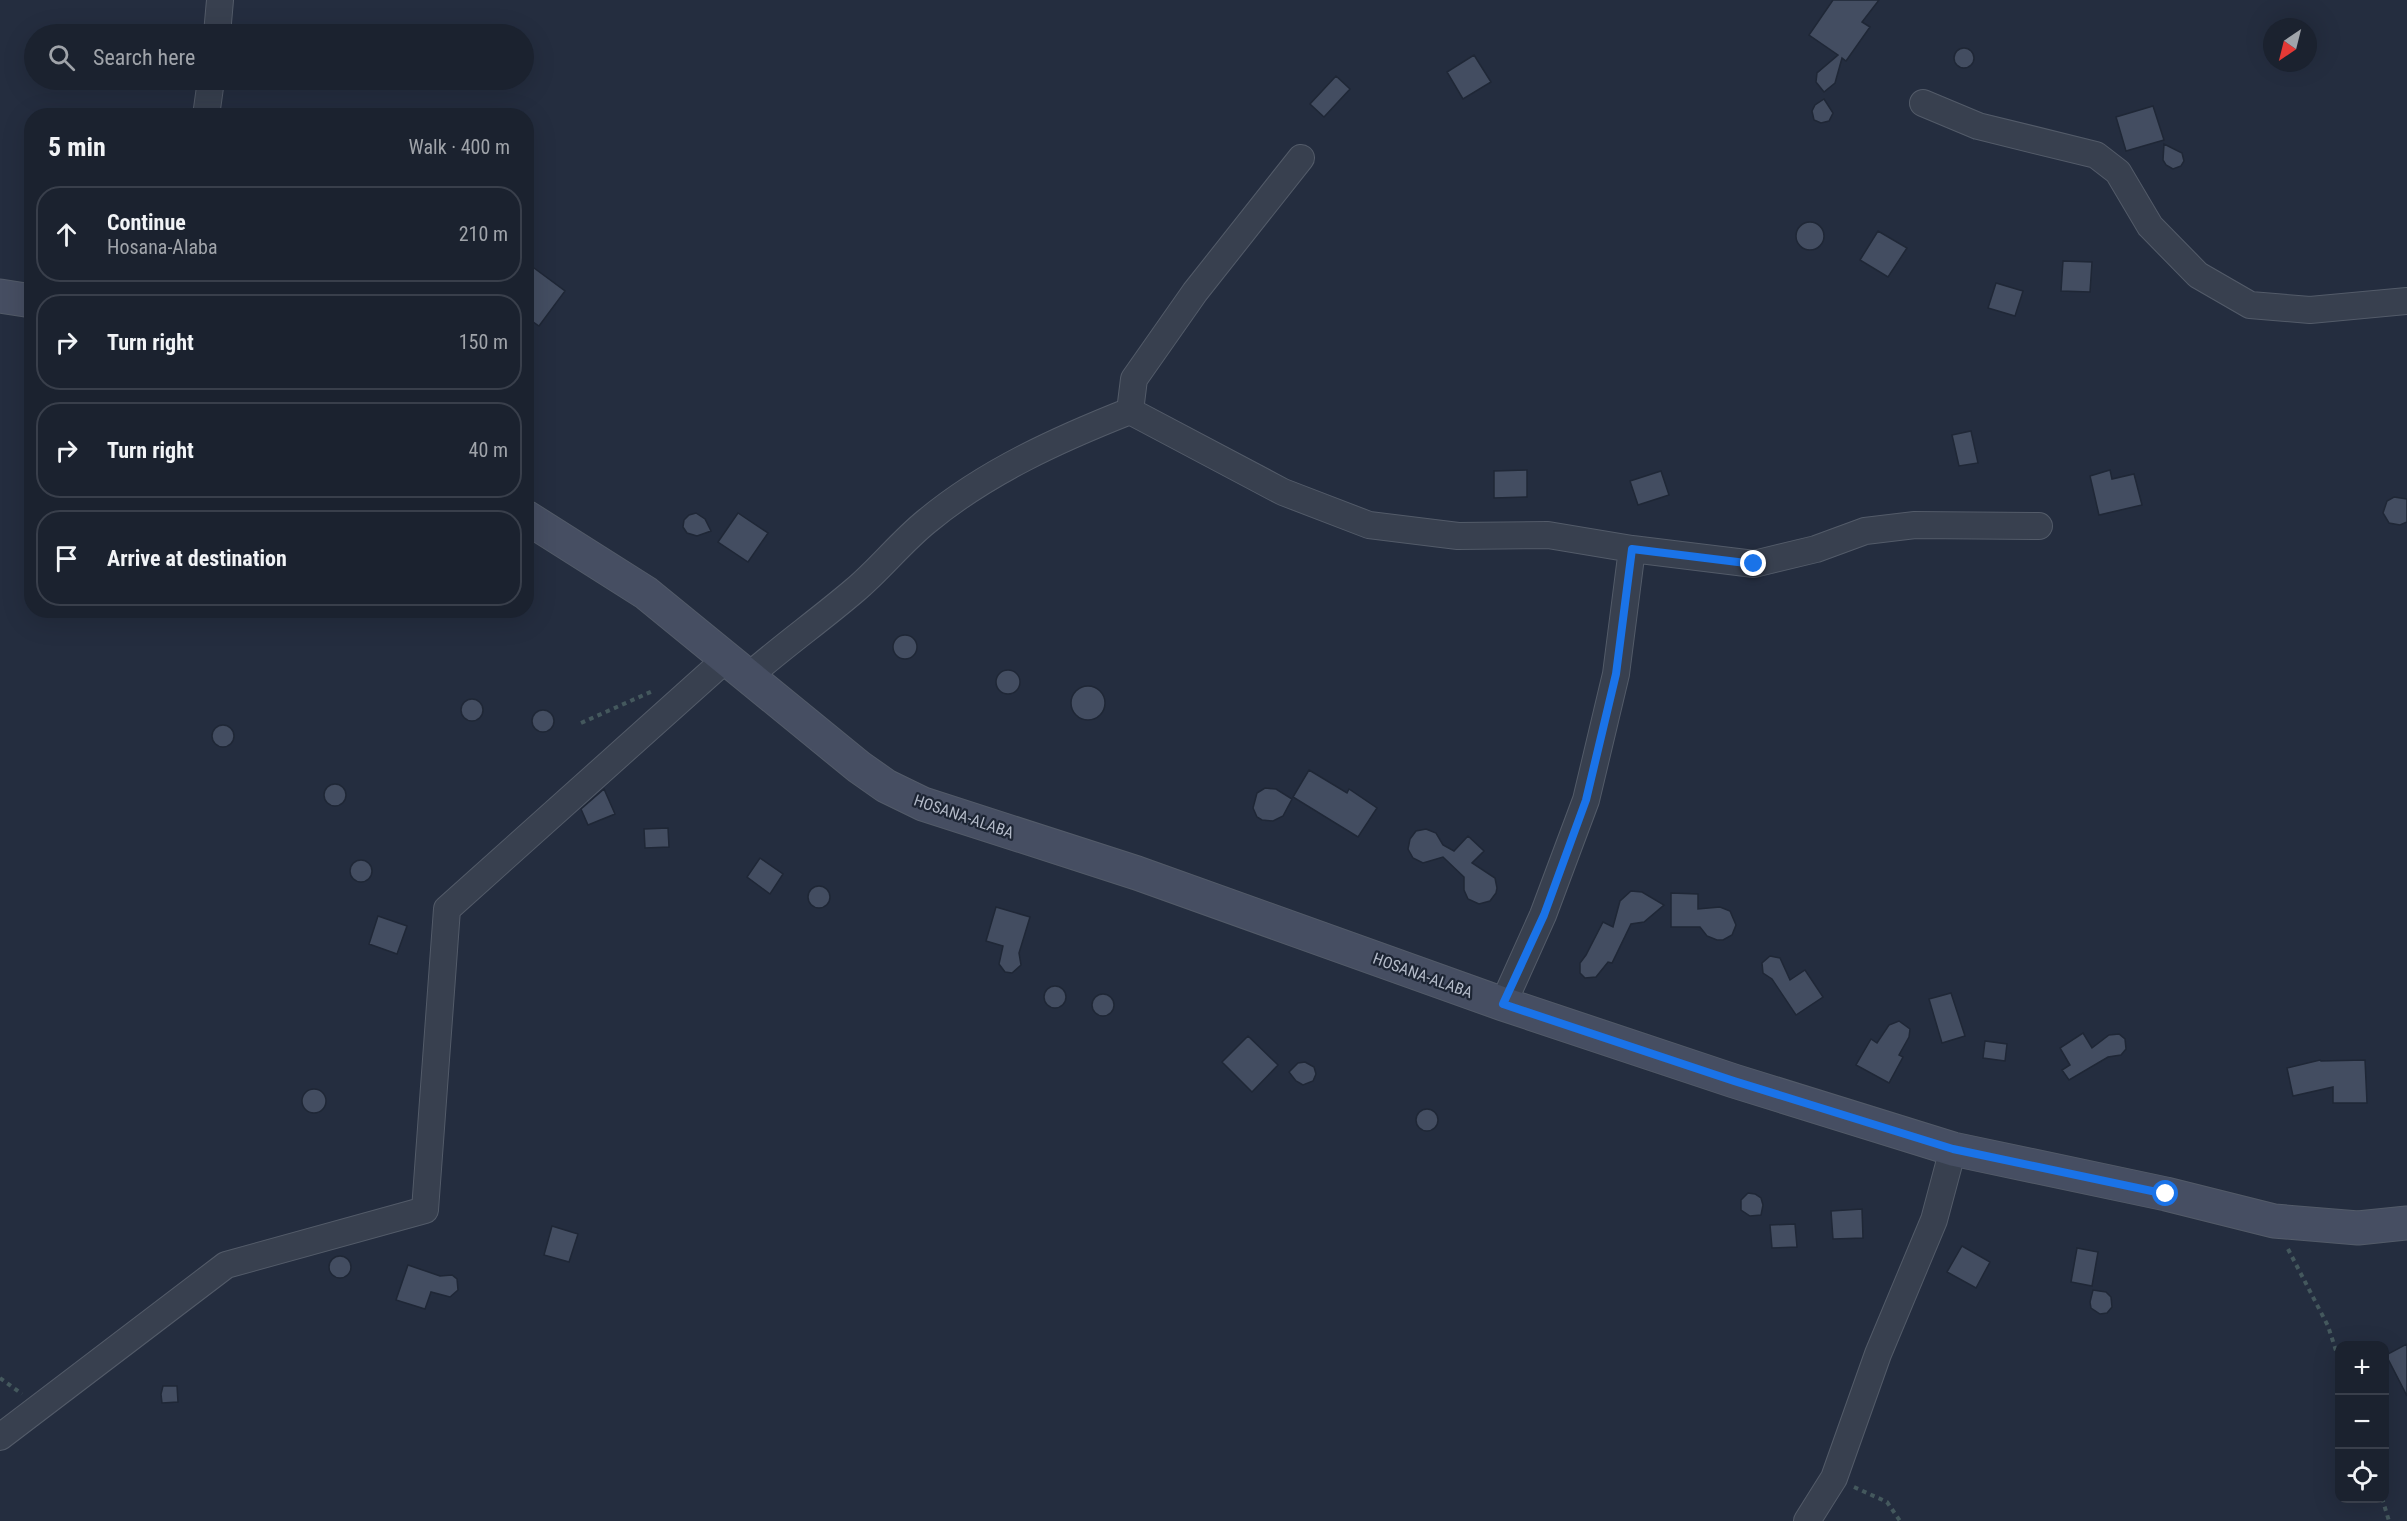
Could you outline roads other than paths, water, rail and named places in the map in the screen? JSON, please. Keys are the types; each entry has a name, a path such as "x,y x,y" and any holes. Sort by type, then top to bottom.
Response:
{"main road":[{"path":"0,296 24,300"},
{"name":"HOSANA-ALABA","path":"534,522 646,593 859,767 886,786 924,804 1137,873 1503,1004 1734,1081 1953,1149 2166,1194 2274,1221 2358,1228 2407,1223"}],"street":[{"path":"218,24 220,0"},
{"path":"207,108 210,90"},
{"path":"1923,103 1978,126 2096,155 2118,172 2150,226 2198,275 2250,305 2310,310 2407,301"},
{"path":"1130,411 1134,379 1195,292 1301,158"},
{"path":"1130,411 1283,492 1369,525 1458,536 1548,535 1632,549 1754,564 1816,549 1864,531 1915,525 2039,526"},
{"path":"0,1437 226,1265 424,1210 447,909 738,667 780,648 855,590 926,522 973,487 1074,434 1130,411"},
{"path":"1503,1004 1544,915 1586,800 1616,674 1632,549"},
{"path":"1807,1521 1834,1478 1878,1354 1934,1220 1953,1149"}]}
